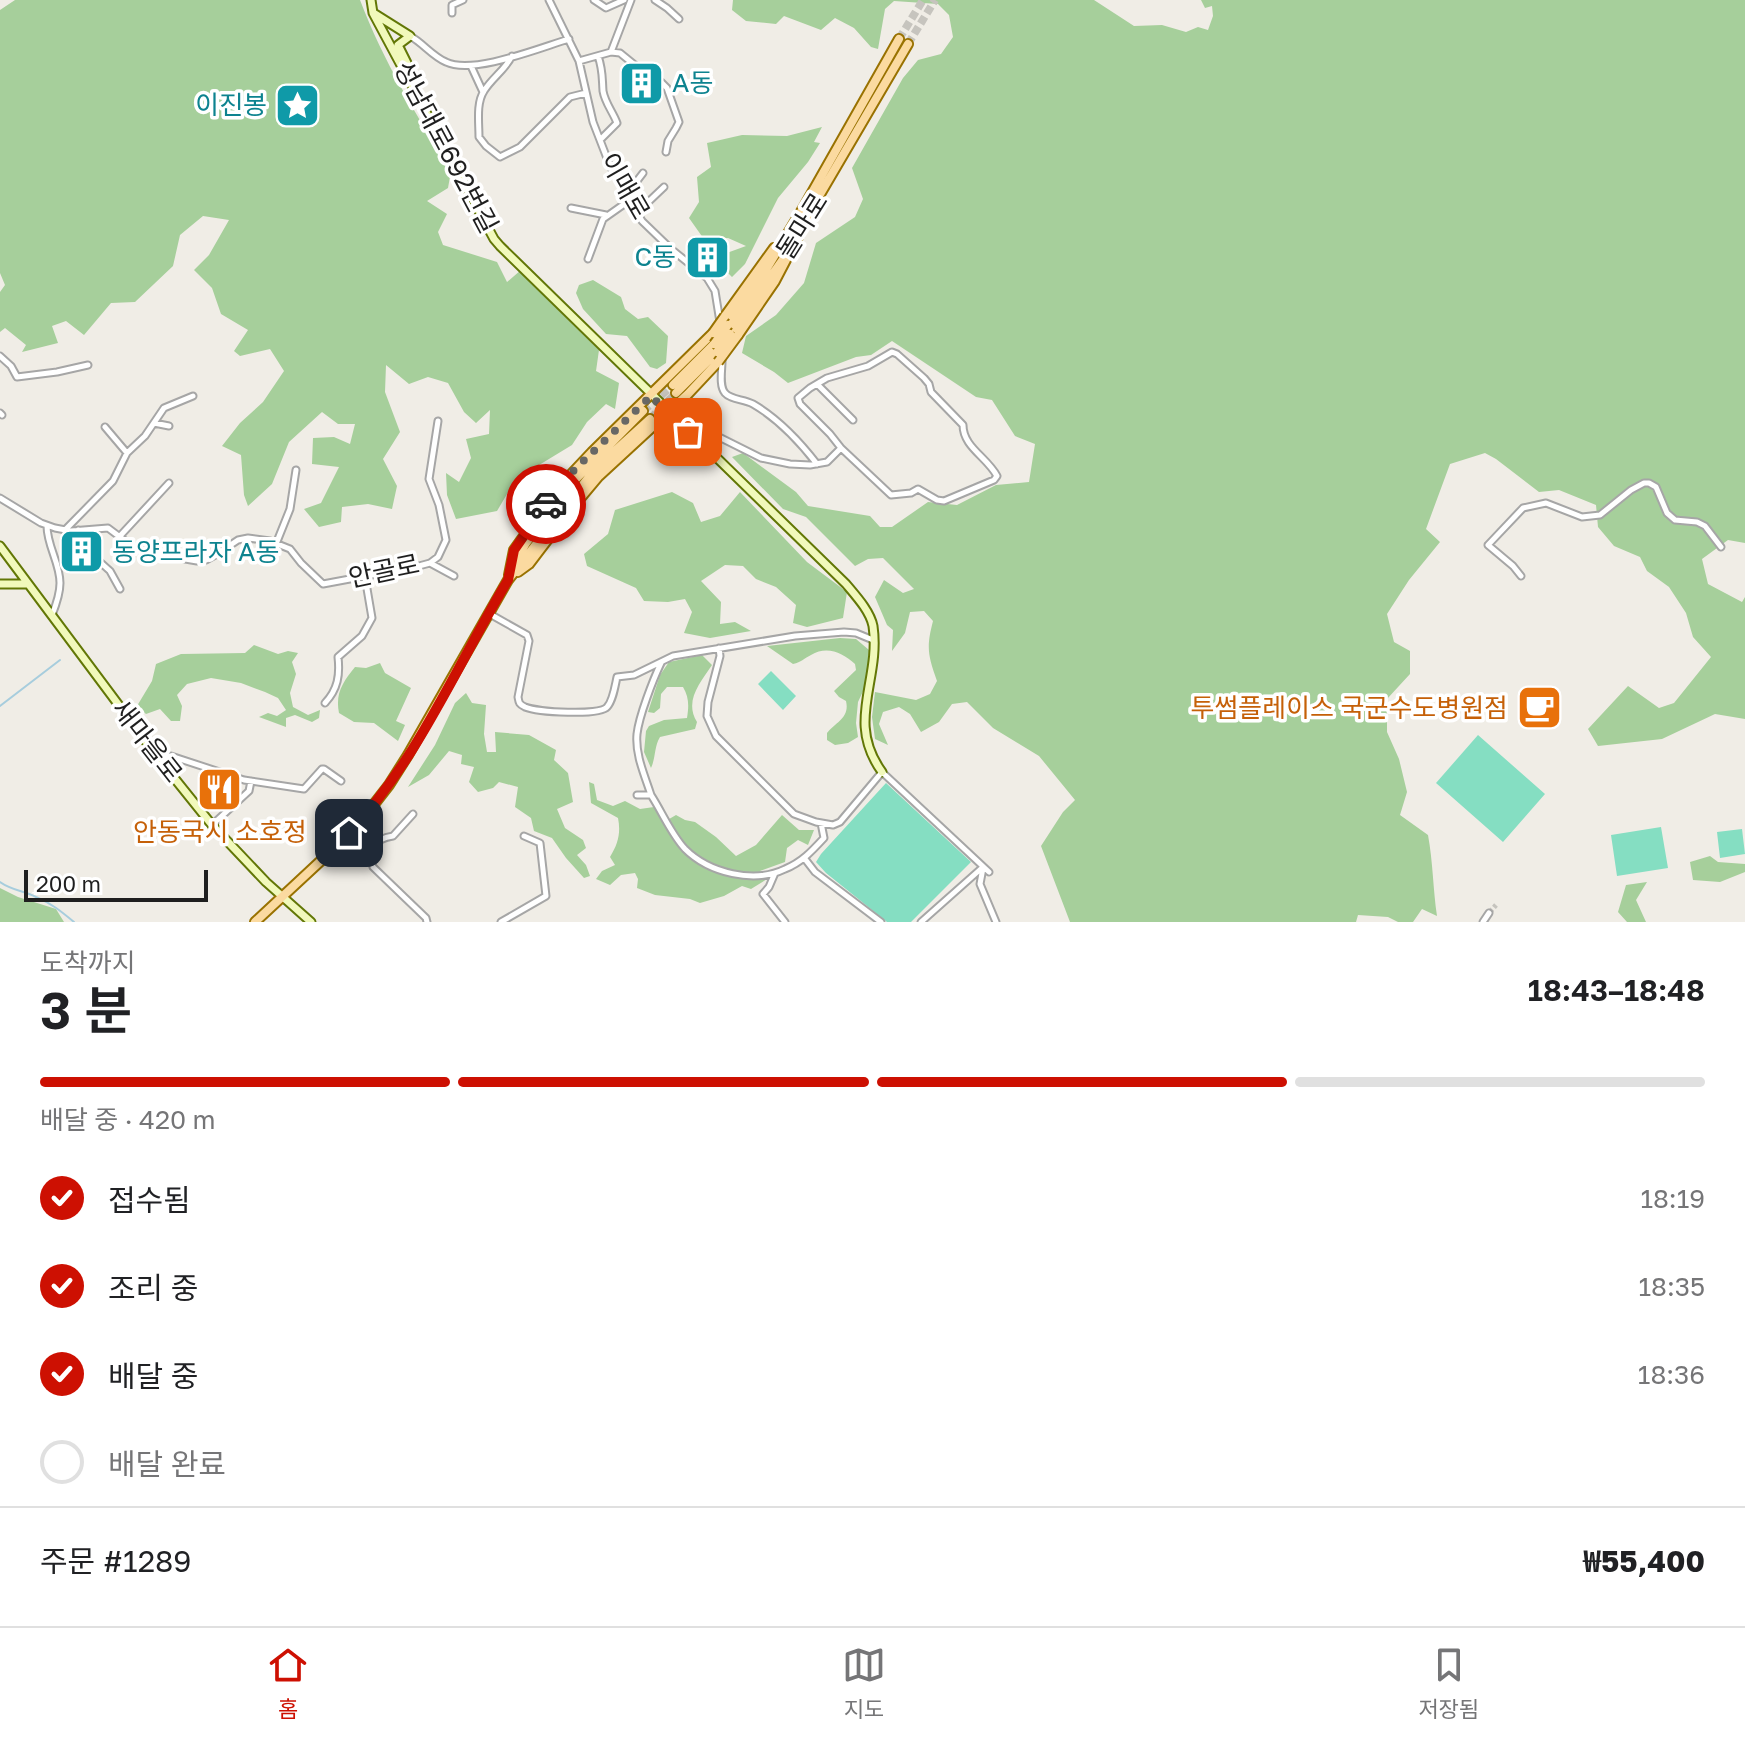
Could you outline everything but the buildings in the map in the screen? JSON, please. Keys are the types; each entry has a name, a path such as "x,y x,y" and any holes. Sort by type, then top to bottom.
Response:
{"main road":[{"name":"돌마로","path":"674,389 716,352 756,271 792,225 903,41 796,241 730,327"},
{"path":"508,580 514,550 574,470 713,333 730,327"},
{"path":"508,580 529,564 599,476 669,412 716,352"},
{"path":"255,922 349,833 389,785 508,580 596,468 646,415"}],"street":[{"name":"성남대로692번길","path":"371,0 373,13 494,239 846,584 873,623 873,640"},
{"path":"452,6 463,0"},
{"name":"이매로","path":"549,0 579,61 599,140 610,166 642,221 707,278 715,291 722,335 721,386 724,392 731,398 754,405 775,420 817,464"},
{"path":"594,0 606,8 624,0"},
{"path":"611,52 631,0"},
{"path":"655,0 679,19"},
{"path":"373,13 419,41 443,61 454,65 471,66 569,39"},
{"path":"407,75 407,63 398,45 410,36"},
{"path":"579,61 611,52 620,53 667,88 679,122 668,141 666,152"},
{"path":"512,56 483,92 480,101 479,137 500,157 520,147 570,97 586,93"},
{"path":"598,56 603,71 603,91 617,123 599,140"},
{"path":"471,66 483,92"},
{"path":"588,259 603,219 630,200 643,173"},
{"path":"630,200 644,206 664,187"},
{"path":"571,208 606,215"},
{"path":"892,352 924,378 939,401 963,425 966,441 997,476 944,501 918,489 891,495 841,448 798,398 835,374 868,366 892,352"},
{"path":"0,356 17,377 88,365"},
{"path":"817,384 853,420"},
{"path":"65,530 113,481 127,453 145,436 164,408 193,396"},
{"name":"안골로","path":"276,544 290,549 323,584 389,574 430,563 438,557 446,540 439,505 429,479 438,421"},
{"path":"154,423 169,426"},
{"path":"105,427 127,453"},
{"path":"688,432 715,435 761,458 790,464 827,462 841,448"},
{"path":"709,452 715,435"},
{"path":"0,498 47,526 65,530 108,528 132,546 150,553 197,561 206,560 238,540 258,539 276,544 290,509 296,470"},
{"path":"120,536 169,483"},
{"path":"1521,576 1488,545 1523,508 1546,503 1582,517 1600,515 1644,483 1656,487 1667,513 1675,520 1705,526 1721,547"},
{"path":"47,526 47,538 59,572 60,585 52,616"},
{"path":"78,530 90,553 110,571 120,589"},
{"name":"새마을로","path":"0,546 212,825 281,896 311,922"},
{"path":"430,563 454,576"},
{"path":"325,703 333,695 339,677 338,657 362,636 372,618 365,577"},
{"path":"0,584 28,584"},
{"path":"488,613 527,635 529,641 518,697 520,703 525,707 564,713 603,711 609,706 617,677 634,675 673,656 795,636 844,632 873,640 871,685 866,700 865,735 868,748 882,772 989,872"},
{"path":"719,648 707,716 716,736 794,814 821,823 833,825 840,822"},
{"path":"661,662 637,733 640,758 651,795 673,832 685,849 704,863 728,873 749,876 775,873 805,859 882,772"},
{"path":"159,759 171,756 251,781 304,789 322,769 341,781"},
{"path":"212,825 249,791 251,781"},
{"path":"637,795 651,795"},
{"path":"413,814 393,836 374,843 370,859 373,867 427,922"},
{"path":"821,823 824,838"},
{"path":"501,922 546,896 540,843 524,836"},
{"path":"805,859 815,872 881,922"},
{"path":"921,922 983,867"},
{"path":"983,867 980,884 996,922"},
{"path":"775,873 763,894 785,922"},
{"path":"1483,922 1489,913"}],"green space":[{"path":"15,0 360,0 390,66 451,171 448,188 427,201 447,214 438,232 443,245 497,262 507,282 521,270 599,350 596,371 619,383 615,409 606,404 587,422 572,445 516,479 497,511 456,519 447,495 446,473 459,482 471,458 466,439 489,434 490,410 476,423 464,412 448,383 428,377 409,384 386,365 385,392 400,432 383,459 397,486 392,509 368,504 342,507 341,522 319,527 304,509 321,503 339,467 312,464 313,438 334,437 350,444 355,424 338,424 322,412 289,442 272,484 248,506 244,495 241,455 222,446 240,423 263,402 284,371 270,349 240,356 234,351 248,330 221,314 212,288 194,270 209,255 229,220 203,216 180,235 173,266 135,302 111,303 84,335 66,321 52,326 58,343 22,352 26,345 5,328 0,332 0,292 5,285 0,273 0,10"},
{"path":"733,0 1094,0 1134,26 1162,25 1186,32 1198,27 1208,30 1213,16 1212,6 1205,8 1201,0 1745,0 1745,543 1728,540 1702,559 1708,584 1742,602 1745,597 1745,719 1715,714 1662,739 1598,746 1588,729 1628,686 1659,708 1674,703 1711,657 1693,637 1686,613 1669,587 1647,571 1640,557 1614,546 1598,527 1596,505 1559,490 1539,492 1485,453 1450,464 1426,529 1440,542 1409,580 1387,614 1394,642 1410,651 1410,674 1387,699 1387,732 1399,759 1407,792 1400,815 1428,835 1437,916 1422,909 1413,922 1358,915 1356,922 1070,922 1041,846 1063,812 1075,800 1039,756 993,728 967,702 952,704 939,722 921,732 910,714 899,707 883,712 879,724 888,745 875,739 872,717 875,692 916,700 930,694 937,681 929,651 933,621 924,611 910,612 905,633 892,651 893,630 887,625 875,597 884,580 903,593 914,589 883,558 868,559 855,566 806,517 783,509 732,457 743,453 796,492 808,506 870,516 880,527 892,527 928,502 957,505 996,485 1029,482 1035,444 1015,436 992,400 976,397 892,341 871,355 856,357 788,383 742,353 746,336 776,315 804,283 816,243 855,217 863,199 852,168 903,78 918,60 941,54 953,37 949,15 938,4 894,1 885,9 878,49 871,47 854,28 835,18 821,30 784,16 776,24 746,21 732,10"},
{"path":"822,127 814,142 820,143 778,198 745,264 732,277 721,266 724,254 746,246 728,238 706,242 689,218 699,202 697,177 711,167 707,143 742,135 787,136"},
{"path":"593,280 621,297 625,309 638,319 648,317 668,336 666,363 657,369 650,367 627,336 606,334 583,309 576,293 579,285"},
{"path":"672,492 693,503 701,522 720,516 740,492 807,562 847,592 843,618 807,627 793,623 796,605 776,587 756,579 743,566 725,565 701,581 721,602 720,624 735,622 751,631 710,638 684,633 692,612 685,599 644,601 636,588 587,566 584,554 608,534 615,510"},
{"path":"856,639 869,650 866,685 858,702 858,737 835,745 827,740 827,733 844,716 847,707 846,701 834,691 856,670 855,664 840,654 823,651 793,664 767,646"},
{"path":"254,645 278,654 288,651 298,653 292,662 296,674 290,693 293,707 308,715 320,710 319,718 312,722 295,715 286,718 286,727 259,717 268,713 277,716 286,710 278,698 265,692 241,683 211,678 187,684 177,695 182,706 180,721 171,721 160,709 146,714 137,706 152,681 156,664 181,654 245,653"},
{"path":"702,655 712,665 693,699 693,714 697,722 695,729 660,737 651,768 644,752 649,726 664,720 687,718 688,710 683,687 667,687 661,694 660,708 654,713 648,712 660,675 669,662"},
{"path":"380,663 385,673 411,688 396,721 405,725 398,741 374,723 354,722 339,713 341,688 355,667 366,668"},
{"path":"771,671 796,696 783,710 758,684"},
{"path":"466,693 472,703 486,705 484,734 487,752 496,752 495,732 529,735 556,750 554,760 568,773 573,802 557,809 565,828 583,840 586,848 577,855 590,876 584,878 552,838 534,831 531,818 515,807 518,787 499,782 493,788 478,792 469,782 474,767 461,764 462,755 449,751 429,775 408,787 435,745 455,703"},
{"path":"1478,735 1545,794 1503,842 1436,783"},
{"path":"589,782 594,784 597,800 613,806 625,801 640,809 654,807 664,822 676,815 695,822 736,856 756,845 782,815 799,830 814,830 808,845 798,840 787,848 785,862 760,871 767,879 751,889 742,886 724,896 700,903 655,895 637,888 635,873 621,875 610,885 596,879 602,871 615,865 610,857 618,838 619,823 618,818 591,803"},
{"path":"886,783 971,862 911,922 887,922 816,862"},
{"path":"1661,827 1668,868 1617,876 1611,835"},
{"path":"1742,829 1745,854 1720,858 1717,832"},
{"path":"1710,856 1718,862 1745,864 1745,872 1720,882 1693,880 1690,862"},
{"path":"1647,882 1636,900 1646,922 1627,922 1618,912 1626,885"},
{"path":"0,888 56,909 64,922 0,922"}],"waterway":[{"path":"0,706 60,660"},
{"path":"0,882 47,902 74,922"}],"tunnel":[{"path":"899,39 923,0"},
{"path":"908,44 935,0"},
{"path":"643,411 673,385"},
{"path":"650,419 676,393"},
{"path":"1489,913 1496,905"}],"way so far":[{"path":"546,504 574,470 651,396 688,432"}],"place":[{"name":"A동","path":"641,83"},
{"name":"이진봉","path":"298,105"},
{"name":"C동","path":"707,257"},
{"name":"동양프라자 A동","path":"81,552"},
{"name":"투썸플레이스 국군수도병원점","path":"1539,708"},
{"name":"안동국시 소호정","path":"220,789"}],"route":[{"path":"349,833 379,799 408,755 508,580 514,550 546,504"}]}
